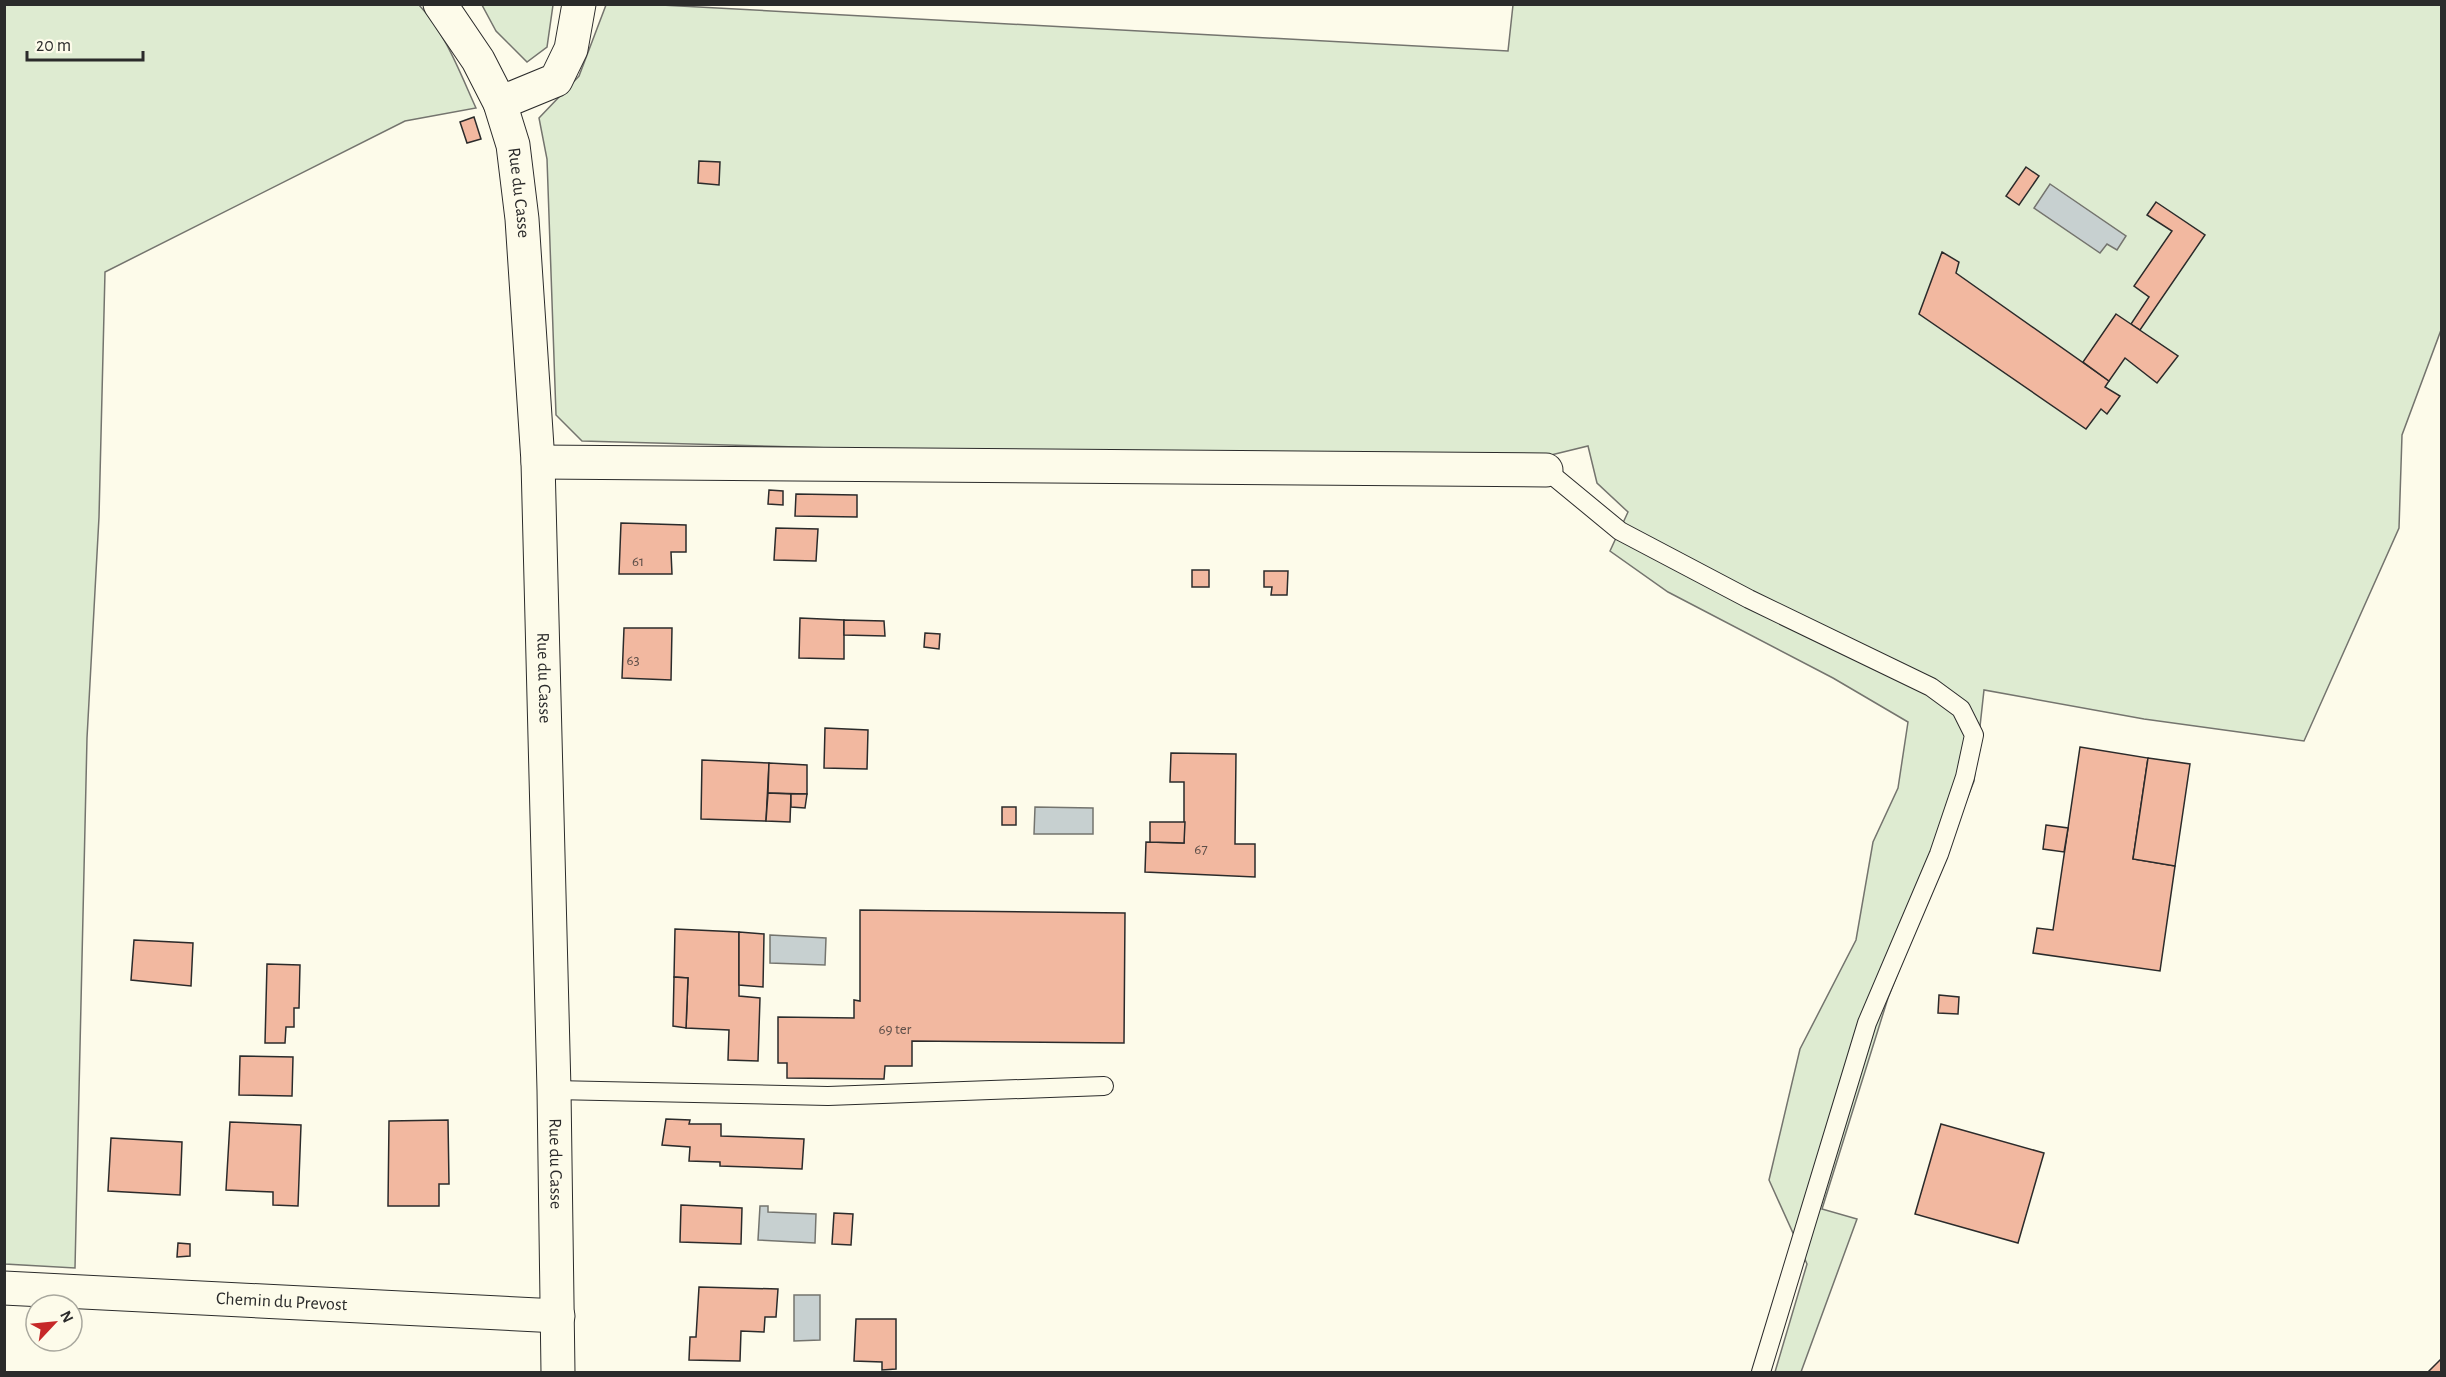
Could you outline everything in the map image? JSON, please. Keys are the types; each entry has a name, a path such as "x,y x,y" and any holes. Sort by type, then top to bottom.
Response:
{"street":[{"name":"Rue du Casse","path":"440,4 478,60 500,103 513,145 522,219 538,462 554,1090 558,1372"},
{"path":"500,103 556,80 571,49 579,4"},
{"path":"538,462 1546,470"},
{"name":"Chemin du Prevost","path":"4,1288 558,1316"}],"lane":[{"path":"1546,470 1620,531 1749,599 1931,687 1961,709 1974,735 1965,777 1939,854 1867,1023 1761,1372"},
{"path":"554,1090 828,1096 1104,1086"}],"green space":[{"path":"4,5 419,5 444,40 476,108 405,121 105,272 99,517 87,738 75,1268 5,1264"},
{"path":"482,5 553,5 547,47 527,62 496,31"},
{"path":"606,5 661,5 1508,51 1513,5 2441,5 2441,330 2402,435 2399,528 2304,741 2144,719 1984,690 1974,781 1888,998 1822,1209 1857,1219 1801,1372 1775,1372 1807,1264 1769,1180 1800,1049 1856,940 1873,842 1898,788 1908,722 1833,678 1668,592 1610,551 1628,512 1597,483 1588,446 1547,456 1295,461 582,441 556,415 547,159 539,118 579,76"}],"shaded area":[{"path":"2050,184 2126,236 2117,250 2107,244 2100,253 2034,208"},
{"path":"1035,807 1093,808 1093,834 1034,834"},
{"path":"770,935 826,938 825,965 770,963"},
{"path":"760,1206 768,1206 768,1212 816,1214 815,1243 758,1240"},
{"path":"794,1295 820,1295 820,1340 794,1341"}],"building":[{"path":"474,117 481,139 467,143 460,122"},
{"path":"699,161 720,162 719,185 698,183"},
{"path":"2026,167 2039,176 2019,205 2006,196"},
{"path":"2156,202 2205,235 2140,330 2131,324 2149,297 2134,286 2172,231 2147,215"},
{"path":"1942,252 1959,262 1956,273 2109,381 2105,387 2120,396 2107,414 2101,409 2086,429 1919,314"},
{"path":"2116,314 2178,356 2157,383 2125,358 2109,381 2083,362"},
{"path":"769,490 783,491 783,505 768,504"},
{"path":"796,494 857,495 857,517 795,516"},
{"path":"621,523 686,525 686,552 671,552 672,574 619,574"},
{"path":"776,528 818,529 816,561 774,560"},
{"path":"1192,570 1209,570 1209,587 1192,587"},
{"path":"1264,571 1288,571 1287,595 1271,595 1272,587 1264,587"},
{"path":"800,618 844,620 844,659 799,658"},
{"path":"844,620 884,621 885,636 844,635"},
{"path":"624,628 672,628 671,680 622,678"},
{"path":"925,633 940,634 939,649 924,647"},
{"path":"825,728 868,730 867,769 824,768"},
{"path":"2080,747 2148,758 2133,859 2175,866 2160,971 2033,953 2037,928 2053,930"},
{"path":"1171,753 1236,754 1235,844 1255,844 1255,877 1145,872 1146,842 1184,843 1184,782 1170,782"},
{"path":"2148,758 2190,764 2175,866 2133,859"},
{"path":"702,760 769,763 766,821 701,819"},
{"path":"769,763 807,765 807,794 768,793"},
{"path":"768,793 791,794 790,822 766,821"},
{"path":"791,794 807,794 805,808 791,807"},
{"path":"1002,807 1016,807 1016,825 1002,825"},
{"path":"1150,822 1185,822 1184,843 1150,842"},
{"path":"2046,825 2068,828 2064,852 2043,849"},
{"path":"860,910 1125,913 1124,1043 912,1041 912,1066 885,1066 884,1079 787,1078 787,1063 778,1063 778,1017 854,1018 854,1000 860,1001"},
{"path":"675,929 739,932 739,996 760,998 758,1061 728,1060 729,1030 686,1028 688,978 674,977"},
{"path":"739,932 764,934 763,987 739,985"},
{"path":"134,940 193,943 191,986 131,980"},
{"path":"267,964 300,965 299,1008 294,1008 294,1027 286,1027 285,1043 265,1043"},
{"path":"674,977 688,978 686,1028 673,1026"},
{"path":"1939,995 1959,997 1958,1014 1938,1013"},
{"path":"240,1056 293,1057 292,1096 239,1095"},
{"path":"666,1119 690,1120 689,1124 721,1124 721,1136 804,1139 802,1169 720,1166 720,1162 689,1161 690,1147 662,1145"},
{"path":"448,1120 449,1184 439,1184 439,1206 388,1206 389,1121"},
{"path":"230,1122 301,1125 298,1206 273,1205 273,1192 226,1190"},
{"path":"1941,1124 2044,1153 2018,1243 1915,1214"},
{"path":"111,1138 182,1142 180,1195 108,1191"},
{"path":"681,1205 742,1208 741,1244 680,1242"},
{"path":"834,1213 853,1214 851,1245 832,1244"},
{"path":"178,1243 190,1244 190,1256 177,1257"},
{"path":"699,1287 778,1289 776,1317 765,1317 764,1332 741,1331 740,1361 689,1360 690,1337 696,1337"},
{"path":"856,1319 896,1319 896,1369 882,1370 882,1362 854,1361"},
{"path":"2442,1358 2442,1372 2428,1372"}],"fence":[{"path":"421,1372 442,1372"}]}
